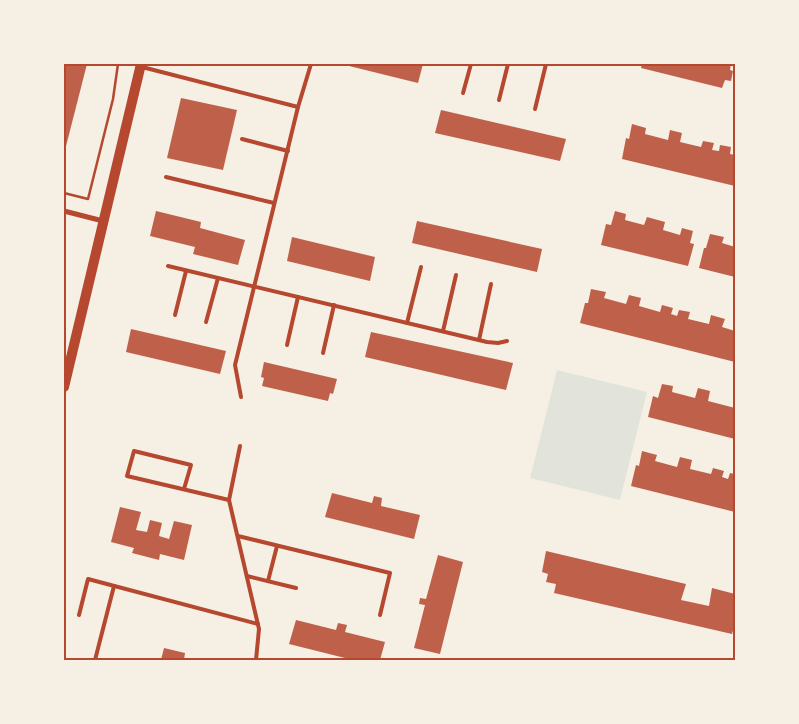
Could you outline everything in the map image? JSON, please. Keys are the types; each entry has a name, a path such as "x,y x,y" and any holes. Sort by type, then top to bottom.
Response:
{"main road":[{"path":"64,387 141,65"}],"street":[{"path":"64,211 103,221"}],"lane":[{"path":"241,397 235,365 298,107 312,64"},
{"path":"464,93 471,64"},
{"path":"499,100 508,64"},
{"path":"535,109 546,64"},
{"path":"141,65 298,107"},
{"path":"242,140 288,151"},
{"path":"166,177 274,204"},
{"path":"168,266 479,340 498,343 507,341"},
{"path":"407,323 422,267"},
{"path":"175,315 186,271"},
{"path":"443,331 456,275"},
{"path":"206,322 218,278"},
{"path":"479,340 491,284"},
{"path":"287,345 298,297"},
{"path":"323,353 334,305"},
{"path":"240,446 229,500 259,629 256,660"},
{"path":"184,489 191,465 134,451 127,476 229,500"},
{"path":"238,536 390,573 380,614"},
{"path":"268,581 277,546"},
{"path":"247,576 296,588"},
{"path":"79,615 88,580 258,624"},
{"path":"96,660 114,586"}],"path":[{"path":"64,193 88,199 113,99 118,64"}],"shaded area":[{"path":"557,370 647,392 620,500 530,478"}],"building":[{"path":"64,64 87,64 64,154"},
{"path":"341,64 423,64 418,83"},
{"path":"642,64 731,64 730,70 733,71 731,81 725,80 722,88 641,68"},
{"path":"181,98 237,110 223,170 167,158"},
{"path":"441,110 566,139 560,161 435,133"},
{"path":"632,124 646,128 645,134 668,140 670,130 682,133 680,142 701,147 703,141 714,143 712,150 719,151 720,145 731,147 730,154 735,155 735,186 622,159 626,138 629,139"},
{"path":"156,211 201,222 200,228 245,240 238,265 193,254 195,247 150,236"},
{"path":"615,211 626,214 625,220 644,225 647,217 665,222 663,230 680,235 682,228 693,231 690,243 694,244 688,266 601,245 606,224 611,225"},
{"path":"417,221 542,249 537,272 412,243"},
{"path":"710,234 724,237 722,243 735,247 735,277 699,268"},
{"path":"292,237 375,257 370,281 287,261"},
{"path":"591,289 606,292 604,298 626,304 629,295 641,298 639,306 660,312 662,305 673,308 671,314 677,316 679,310 690,312 688,319 709,324 711,315 725,319 722,327 735,331 735,362 580,323"},
{"path":"131,329 226,351 220,374 126,352"},
{"path":"371,332 513,363 506,390 365,357"},
{"path":"264,362 337,379 333,394 330,393 328,401 262,386 264,378 261,377"},
{"path":"662,384 673,386 672,392 695,398 698,388 710,391 708,401 735,408 735,439 648,417 653,396 658,398"},
{"path":"642,451 657,455 655,461 677,467 680,457 692,460 690,469 711,474 713,468 724,471 722,477 728,479 730,473 735,474 735,512 631,486 636,465 639,466"},
{"path":"332,493 372,503 374,496 382,498 381,506 420,515 414,539 325,517"},
{"path":"120,507 141,512 136,530 147,532 150,520 162,523 159,536 169,539 174,521 192,525 184,560 160,554 159,560 132,553 134,548 111,542"},
{"path":"546,551 686,584 681,600 709,606 712,588 735,594 735,627 732,634 554,593 556,584 546,582 548,574 542,572"},
{"path":"438,555 463,562 440,654 414,648 425,605 419,604 420,598 426,599"},
{"path":"296,620 336,630 338,623 347,625 345,632 385,642 380,660 353,660 289,644"},
{"path":"164,648 185,653 184,660 161,660"}]}
